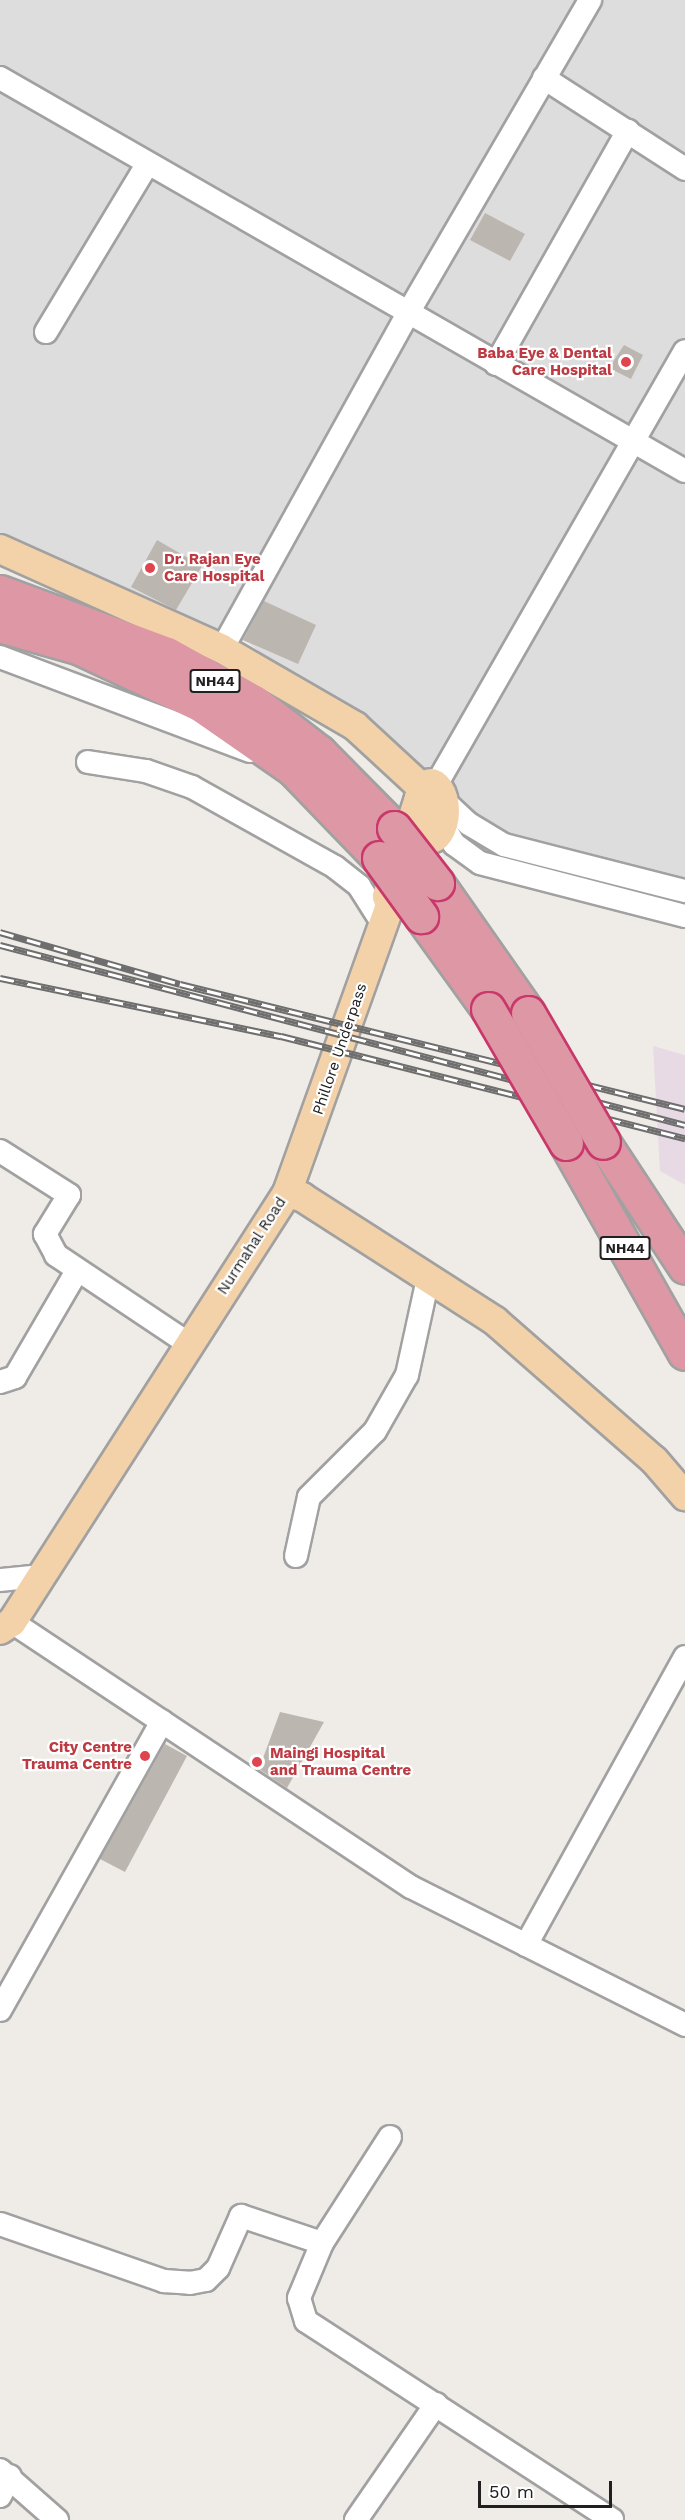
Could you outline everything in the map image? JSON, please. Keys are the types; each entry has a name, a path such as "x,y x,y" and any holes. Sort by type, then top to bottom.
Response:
{"highway":[{"name":"NH44","path":"0,592 167,654 254,702 319,752 394,828 437,883 528,1013 603,1142 685,1267"},
{"name":"NH44","path":"0,625 78,647 201,705 293,769 379,858 488,1009 685,1353"}],"main road":[{"path":"0,549 222,649 355,726 430,798"},
{"name":"Phillore Underpass","path":"287,1193 387,914 400,901 430,798"},
{"name":"Nurmahal Road","path":"6,1626 41,1576 287,1193 302,1197 495,1321 654,1460 685,1496"}],"street":[{"path":"222,649 408,314 590,0"},
{"path":"0,78 685,471"},
{"path":"544,78 685,169"},
{"path":"496,364 628,131"},
{"path":"46,332 148,163"},
{"path":"430,798 632,440 685,351"},
{"path":"0,657 293,769"},
{"path":"88,762 146,771 192,787 335,867 359,886 387,914"},
{"path":"430,798 504,845 685,891"},
{"path":"430,798 454,844 480,863 685,916"},
{"path":"0,1151 69,1195 46,1242 77,1271 189,1344"},
{"path":"0,1382 15,1377 77,1271"},
{"path":"296,1556 309,1497 375,1431 407,1375 428,1279"},
{"path":"0,1580 41,1576"},
{"path":"6,1626 162,1721 411,1887 685,2025"},
{"path":"526,1945 685,1657"},
{"path":"0,2010 162,1721"},
{"path":"390,2137 322,2244 299,2298 306,2321 612,2520"},
{"path":"0,2224 164,2281 190,2283 206,2280 218,2268 241,2216 322,2244"},
{"path":"356,2520 436,2404"},
{"path":"0,2496 5,2473 57,2520"}],"shaded area":[{"path":"0,0 685,0 685,900 498,854 249,643 0,539"},
{"path":"653,1046 685,1055 685,1185 660,1171"}],"building":[{"path":"485,213 525,234 510,261 470,240"},
{"name":"Baba Eye & Dental Care Hospital","path":"624,345 643,355 631,379 609,368"},
{"path":"157,540 202,566 176,610 131,587"},
{"path":"264,601 316,625 298,664 243,640"},
{"path":"280,1712 324,1722 287,1788 259,1769"},
{"path":"165,1744 187,1756 125,1872 100,1859"}],"railway":[{"path":"0,932 180,984 685,1109"},
{"path":"0,945 685,1125"},
{"path":"0,978 281,1036 685,1138"}],"place":[{"name":"Baba Eye & Dental Care Hospital","path":"626,362"},
{"name":"Dr. Rajan Eye Care Hospital","path":"150,568"},
{"name":"City Centre Trauma Centre","path":"145,1756"},
{"name":"Maingi Hospital and Trauma Centre","path":"257,1762"}]}
